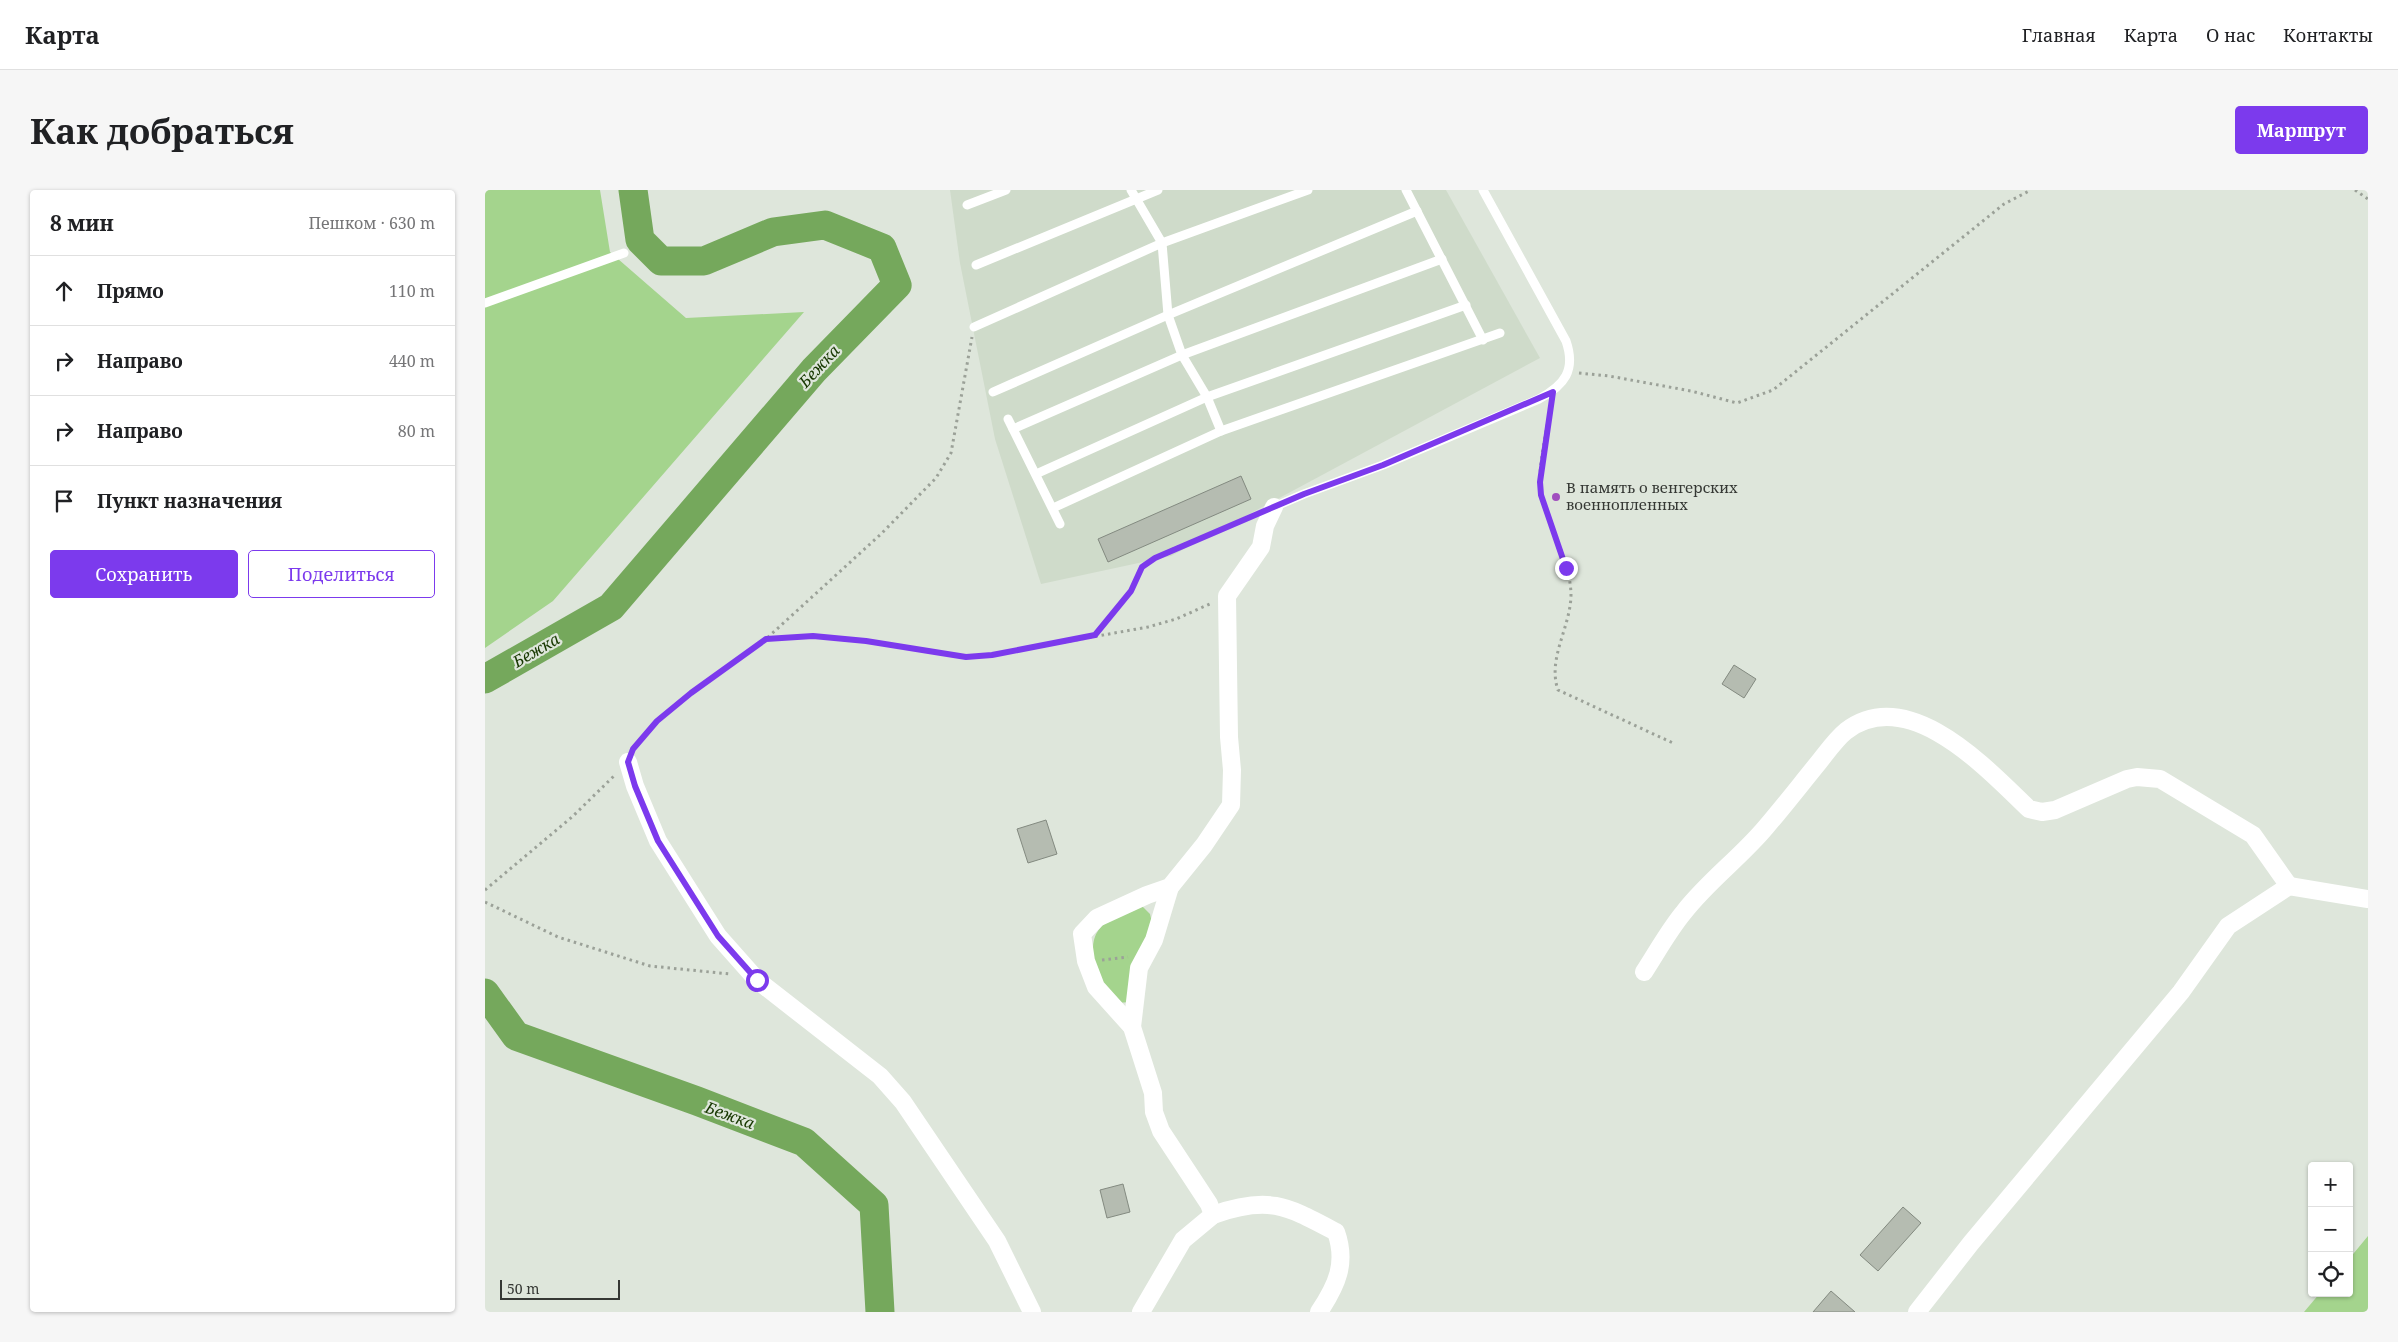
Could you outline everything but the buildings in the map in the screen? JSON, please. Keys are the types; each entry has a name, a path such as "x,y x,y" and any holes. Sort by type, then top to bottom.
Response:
{"street":[{"path":"1213,1215 1209,1204 1161,1131 1154,1112 1153,1093 1133,1027 1139,968 1154,940 1170,887 1204,844 1231,805 1232,770 1229,737 1227,596 1261,547 1265,526 1274,507"},
{"path":"1645,972 1684,912 1765,828 1847,730 1860,724 1884,718 1923,725 1947,737 1969,752 2029,809 2042,812 2055,810 2127,779 2137,777 2161,779 2253,836 2289,886"},
{"path":"628,762 635,786 658,841 718,936 757,980 880,1076 903,1102 997,1241 1032,1312"},
{"path":"1917,1312 1971,1243 2181,992 2228,926 2289,886 2368,899"},
{"path":"1133,1027 1096,986 1086,961 1082,934 1097,918 1170,887"},
{"path":"1141,1312 1183,1240 1213,1215 1238,1206 1272,1204 1295,1210 1337,1232 1342,1248 1340,1271 1331,1295 1319,1312"}],"lane":[{"path":"967,206 1006,190"},
{"path":"976,265 1133,194 1158,190"},
{"path":"974,327 1162,243 1308,190"},
{"path":"1406,190 1483,340"},
{"path":"1274,507 1383,465 1553,392 1569,372 1571,355 1566,341 1483,190"},
{"path":"1133,194 1162,243 1168,315 1182,355 1207,397 1221,431"},
{"path":"993,392 1168,315 1417,211"},
{"path":"485,303 623,253"},
{"path":"1013,429 1182,355 1443,259"},
{"path":"1036,474 1207,397 1466,305"},
{"path":"1053,508 1221,431 1500,333"},
{"path":"1008,419 1060,524"}],"path":[{"path":"1569,372 1609,376 1737,403 1773,390 2004,204 2031,190"},
{"path":"2355,190 2368,199"},
{"path":"485,890 572,816 628,762 633,749 657,721 691,693 766,639 881,534 935,478 951,453 974,327"},
{"path":"1553,392 1541,468 1541,495 1566,568 1571,594 1567,620 1554,672 1555,682 1558,690 1673,743"},
{"path":"1095,635 1131,591 1142,567 1155,558 1274,507"},
{"path":"766,639 813,636 866,641 966,657 992,655 1147,627 1176,619 1227,596"},
{"path":"485,902 558,937 650,966 732,975"},
{"path":"1086,961 1145,955"}],"shaded area":[{"path":"950,190 1446,190 1540,358 1171,556 1041,584 995,439 960,263"}],"green space":[{"path":"485,190 600,190 610,252 686,318 804,312 553,601 485,648"},
{"path":"1139,903 1150,914 1153,927 1131,1002 1116,1003 1099,976 1095,965 1093,944 1096,934 1102,926"},
{"path":"2368,1236 2368,1312 2304,1312 2317,1297 2353,1297 2353,1254"}],"waterway":[{"name":"Бежка","path":"485,679 611,607 814,370 897,285 882,248 825,225 773,232 704,261 661,261 640,240 633,190"},
{"name":"Бежка","path":"485,993 516,1036 697,1101 804,1142 874,1205 880,1312"}],"place":[{"name":"В память о венгерских военнопленных","path":"1556,497"}],"route":[{"path":"757,980 718,936 658,841 635,786 628,762 633,749 657,721 691,693 766,639 813,636 912,647 945,655 966,657 992,655 1095,635 1131,591 1142,567 1168,551 1304,494 1383,465 1553,392 1540,482 1541,495 1566,568"}]}
